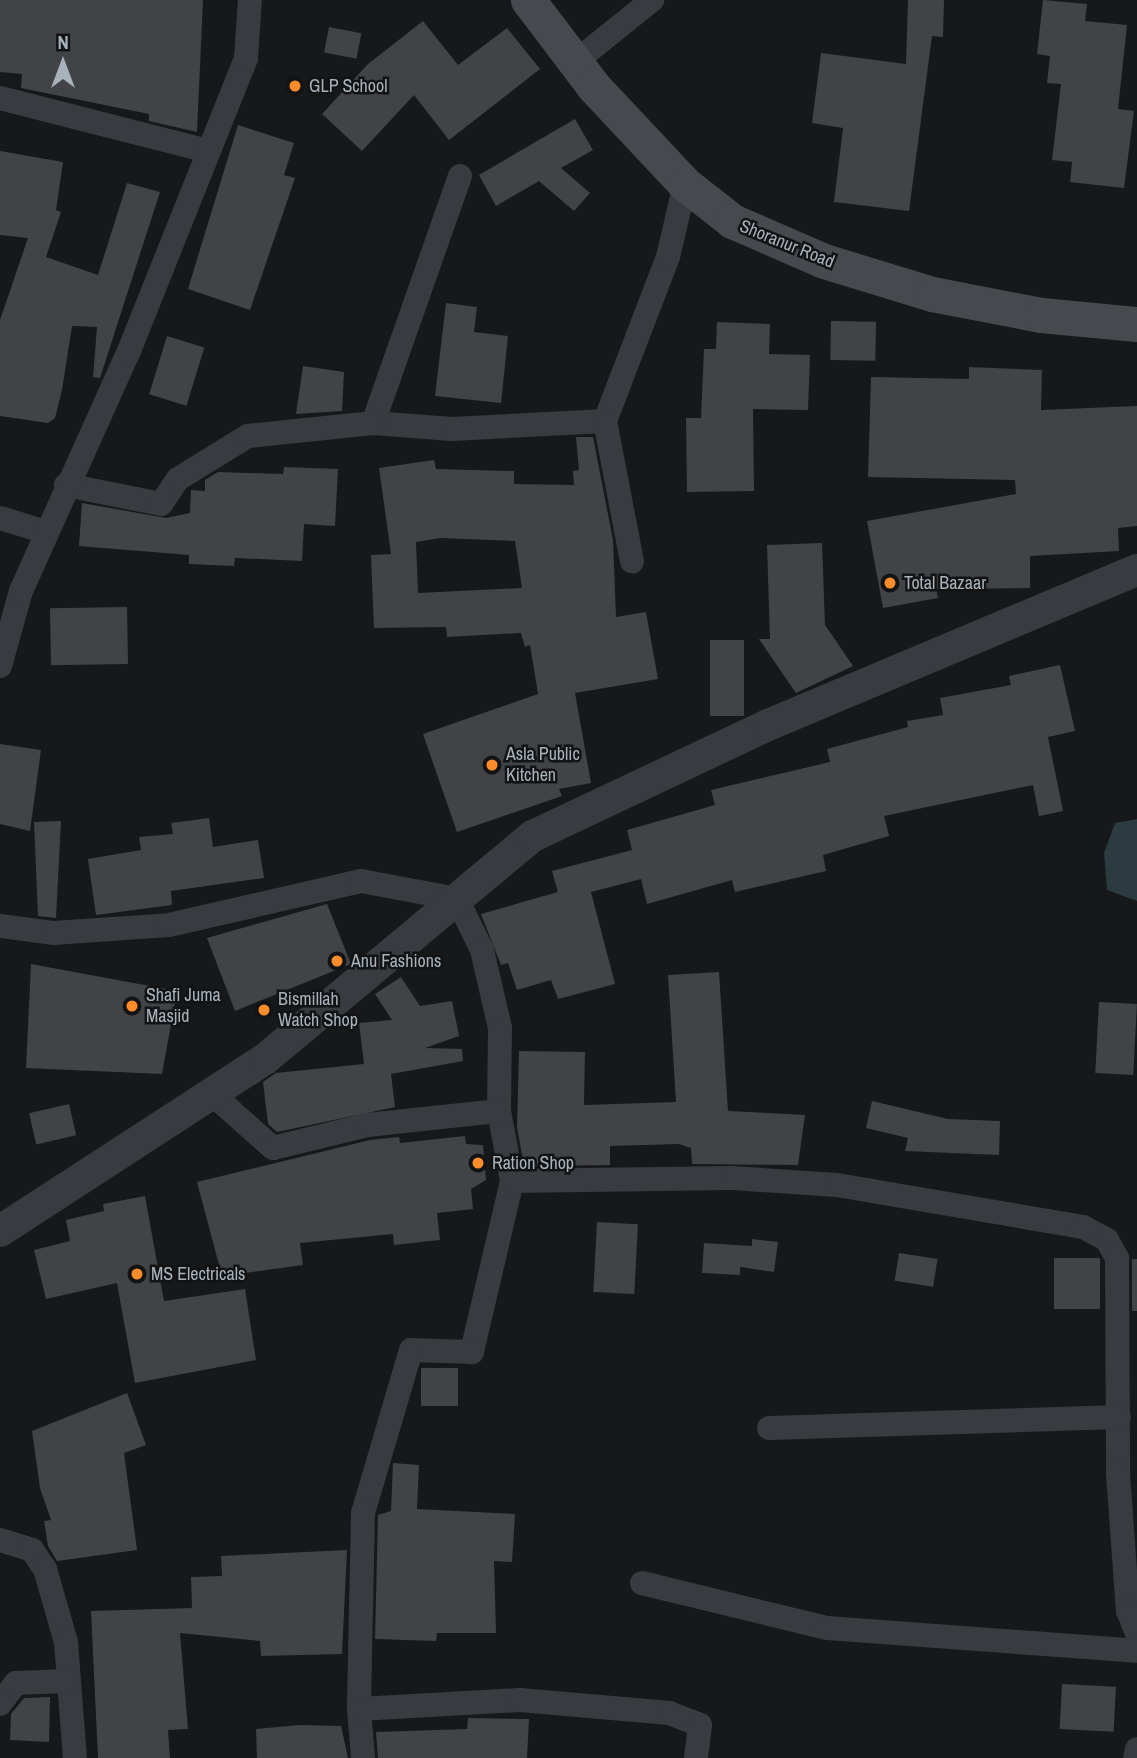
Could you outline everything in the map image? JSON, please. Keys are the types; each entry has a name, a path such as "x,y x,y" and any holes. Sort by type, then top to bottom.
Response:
{"main road":[{"name":"Shoranur Road","path":"528,0 575,62 685,184 732,222 824,261 932,294 1041,315 1137,324"}],"street":[{"path":"1,656 46,532 129,351 246,58 250,0"},
{"path":"575,62 652,0"},
{"path":"0,98 208,151"},
{"path":"373,423 460,176"},
{"path":"632,561 605,421 668,257 685,184"},
{"path":"66,485 162,504 178,479 248,436 373,423 452,429 605,421"},
{"path":"0,517 46,532"},
{"path":"0,1231 265,1059 457,898 546,830 768,725 1137,570"},
{"path":"0,926 53,933 169,925 361,881 457,898"},
{"path":"363,1758 359,1709 363,1513 411,1350 472,1352 512,1181 499,1111 500,1028 482,950 457,898"},
{"path":"211,1093 273,1148 367,1125 499,1111"},
{"path":"512,1181 732,1178 837,1185 1083,1227 1107,1240 1117,1258 1122,1532 1128,1611 1137,1633"},
{"path":"769,1428 1119,1417"},
{"path":"0,1540 32,1550 44,1569 66,1643 66,1681 75,1758"},
{"path":"642,1583 827,1629 1137,1651"},
{"path":"0,1704 16,1684 66,1681"},
{"path":"359,1709 520,1700 669,1713 700,1726 696,1758"},
{"path":"1136,1758 1137,1749"}],"shaded area":[{"path":"1137,819 1137,901 1107,890 1104,853 1115,823"}],"building":[{"path":"0,0 203,0 197,132 149,121 149,114 21,88 22,74 0,72"},
{"path":"908,0 944,0 943,37 932,36 909,211 834,202 843,128 812,123 821,53 906,64"},
{"path":"1043,0 1087,4 1085,21 1127,25 1118,109 1134,111 1124,188 1070,182 1072,162 1052,160 1061,84 1047,83 1050,56 1037,54"},
{"path":"423,21 458,65 507,28 540,69 449,140 414,95 362,151 322,114 368,64"},
{"path":"329,27 361,33 356,59 324,53"},
{"path":"575,119 593,150 561,168 590,193 574,211 539,181 496,206 479,175"},
{"path":"238,125 294,143 284,175 295,178 250,310 188,289"},
{"path":"0,151 63,162 56,210 61,212 46,257 98,275 127,183 160,192 100,378 93,377 97,327 72,326 62,390 55,418 48,423 0,416 0,320 28,238 0,235"},
{"path":"446,303 477,307 474,332 508,336 501,403 435,396"},
{"path":"831,321 876,322 875,361 830,360"},
{"path":"717,322 770,324 769,354 810,355 808,410 753,409 754,491 687,492 686,418 701,418 704,349 716,349"},
{"path":"167,336 204,347 186,406 149,394"},
{"path":"303,366 344,372 342,411 296,414"},
{"path":"969,367 1042,370 1041,410 1137,406 1137,526 1118,528 1119,551 1030,556 1030,588 936,589 938,598 883,608 867,521 1016,494 1015,480 868,477 871,377 969,379"},
{"path":"576,437 593,437 613,540 616,617 646,612 658,679 575,693 591,783 559,789 562,796 457,832 423,734 538,694 530,645 525,647 521,633 447,637 446,627 374,628 371,555 391,554 379,468 434,460 436,469 514,471 514,484 574,485 573,471 579,470","holes":["440,538 515,541 522,588 418,593 416,542"]},
{"path":"284,467 338,469 335,526 304,524 302,561 235,558 234,566 189,564 189,555 79,546 82,503 166,518 190,513 191,490 205,491 205,480 218,472 283,474"},
{"path":"822,543 825,625 853,666 796,693 759,639 770,639 767,545"},
{"path":"127,607 128,664 51,665 50,608"},
{"path":"710,640 744,640 744,716 710,716"},
{"path":"1060,665 1075,731 1048,737 1063,811 1039,816 1033,785 884,816 889,836 823,855 826,871 735,892 732,880 647,904 641,879 591,892 615,984 558,999 551,980 517,990 508,963 501,965 481,914 558,892 552,871 632,850 627,830 715,805 711,790 830,762 827,749 908,727 907,721 943,715 940,698 1011,685 1009,676"},
{"path":"0,744 41,750 30,831 0,824"},
{"path":"209,818 213,847 258,840 264,878 171,891 172,905 96,915 88,859 141,850 139,837 173,834 171,823"},
{"path":"61,821 56,918 38,916 34,822"},
{"path":"327,904 351,964 235,1011 207,938"},
{"name":"Shafi Juma Masjid","path":"31,964 177,991 162,1074 26,1068"},
{"path":"719,972 728,1111 805,1115 798,1165 692,1164 691,1148 679,1144 610,1146 610,1165 524,1166 517,1127 519,1051 585,1052 584,1105 676,1102 668,975"},
{"path":"401,977 420,1006 452,1001 459,1036 425,1048 462,1049 463,1061 391,1074 395,1107 277,1132 268,1124 263,1082 276,1073 364,1064 359,1023 392,1020 375,994"},
{"path":"1099,1002 1137,1004 1133,1075 1095,1073"},
{"path":"872,1101 948,1119 1000,1121 999,1155 905,1151 908,1138 866,1128"},
{"path":"69,1104 76,1135 36,1144 29,1113"},
{"path":"465,1136 466,1144 483,1145 486,1180 471,1189 473,1209 437,1213 440,1240 394,1245 393,1234 300,1243 303,1265 222,1276 197,1182 370,1140 399,1137 400,1143"},
{"path":"145,1196 164,1301 245,1289 256,1360 135,1383 117,1283 46,1299 34,1250 70,1241 66,1220 104,1211 103,1204"},
{"path":"597,1222 638,1224 634,1294 593,1292"},
{"path":"752,1239 778,1242 774,1272 740,1267 740,1275 702,1273 704,1243 752,1246"},
{"path":"899,1253 938,1259 933,1287 895,1281"},
{"path":"1054,1258 1100,1258 1100,1309 1054,1309"},
{"path":"1132,1259 1137,1259 1137,1311 1132,1311"},
{"path":"421,1368 458,1368 458,1406 421,1406"},
{"path":"127,1393 146,1445 124,1453 137,1550 57,1561 48,1546 44,1521 51,1520 40,1488 32,1431"},
{"path":"393,1463 419,1465 417,1509 515,1514 512,1562 494,1561 496,1633 437,1633 436,1641 375,1639 378,1515 391,1511"},
{"path":"347,1550 342,1654 261,1656 260,1641 180,1633 188,1729 168,1730 170,1758 98,1758 91,1611 192,1608 191,1577 222,1576 221,1556"},
{"path":"1062,1684 1116,1687 1114,1732 1060,1729"},
{"path":"50,1697 49,1742 10,1740 11,1714 24,1698"},
{"path":"468,1718 529,1719 527,1758 378,1758 376,1732 467,1729"},
{"path":"299,1725 341,1726 348,1758 257,1758 256,1729"}],"place":[{"name":"GLP School","path":"295,86"},
{"name":"Total Bazaar","path":"890,583"},
{"name":"Asla Public Kitchen","path":"492,765"},
{"name":"Anu Fashions","path":"337,961"},
{"name":"Shafi Juma Masjid","path":"132,1006"},
{"name":"Bismillah Watch Shop","path":"264,1010"},
{"name":"Ration Shop","path":"478,1163"},
{"name":"MS Electricals","path":"137,1274"}]}
